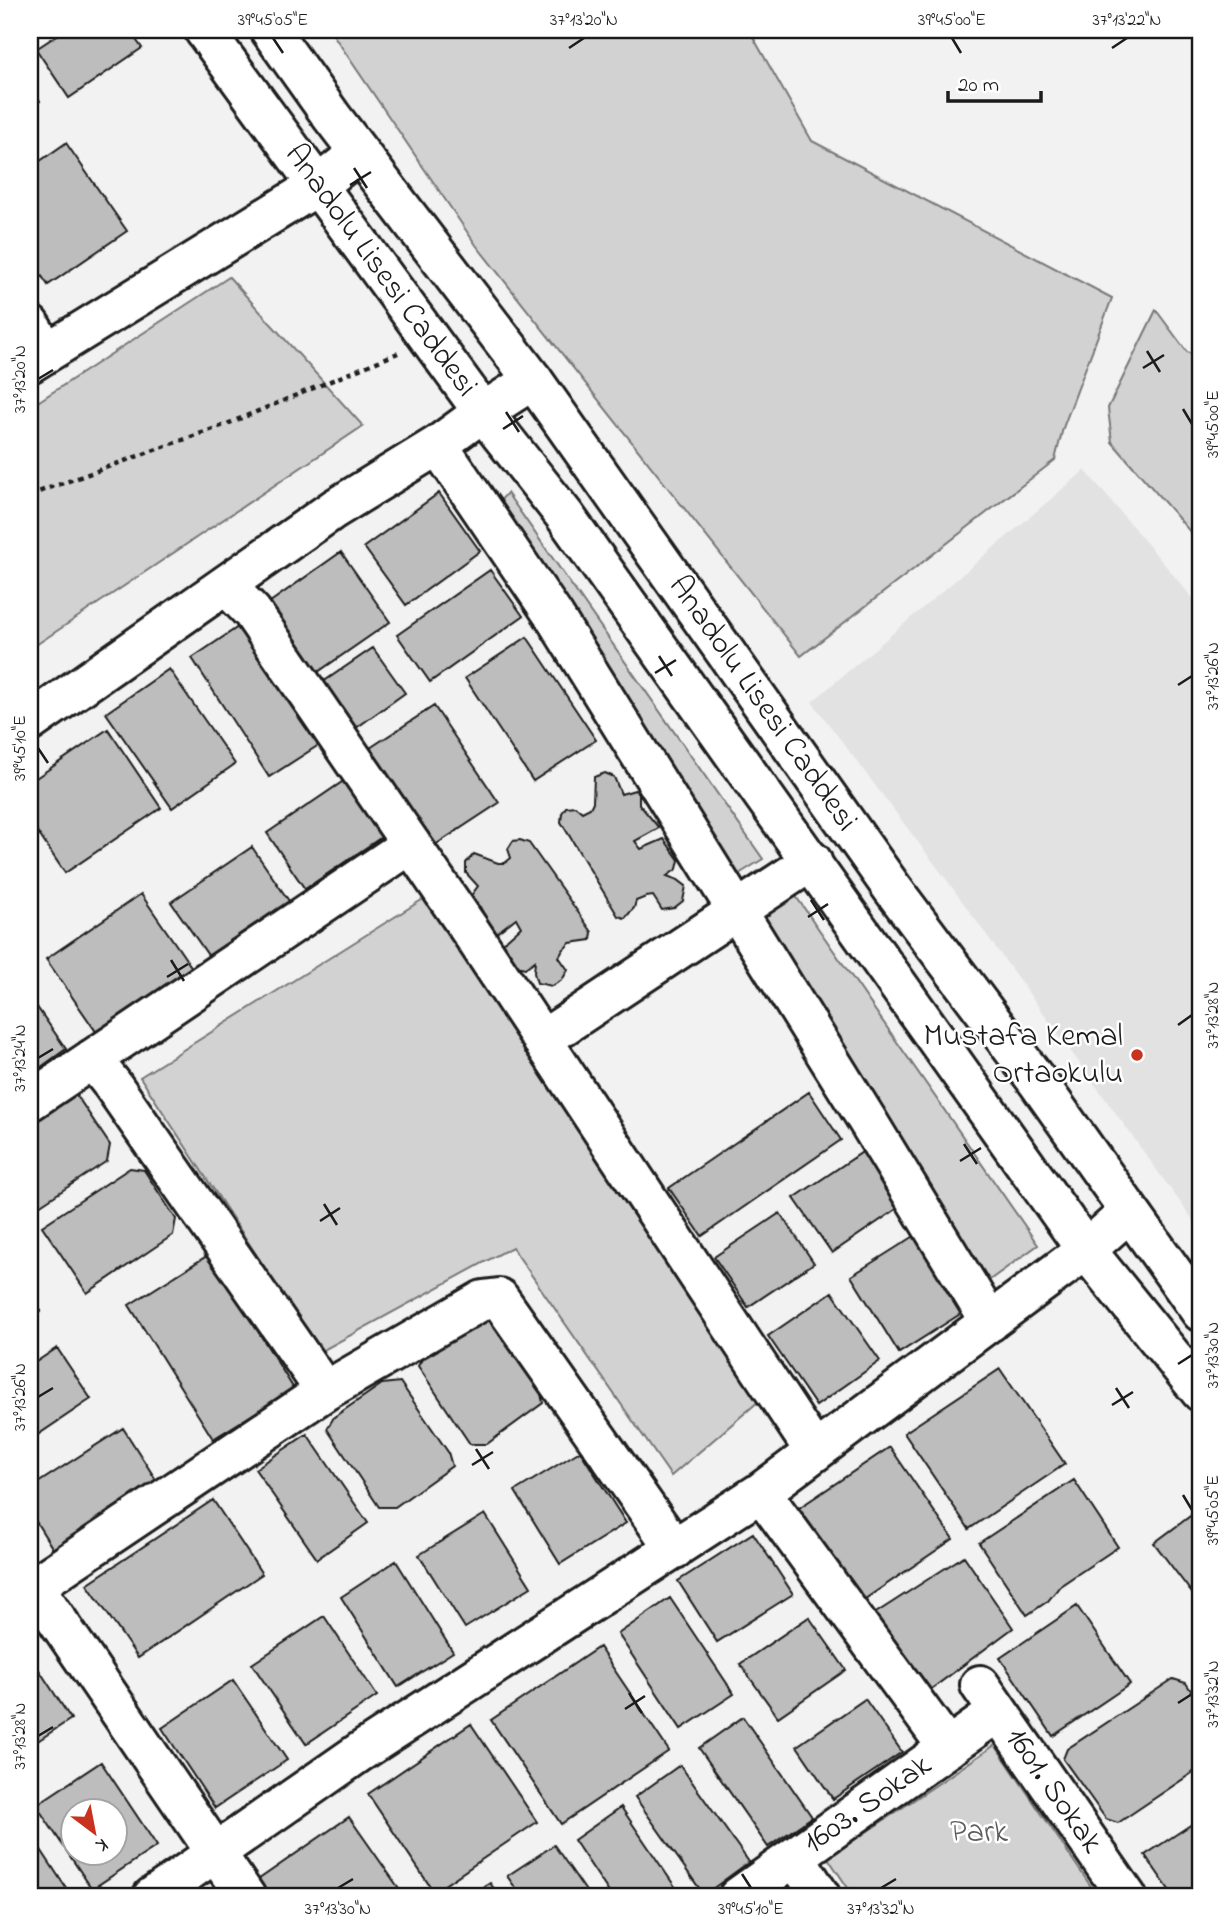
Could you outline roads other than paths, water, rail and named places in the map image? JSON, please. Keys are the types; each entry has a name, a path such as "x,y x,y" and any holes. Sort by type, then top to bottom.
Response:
{"street":[{"name":"Anadolu Lisesi Caddesi","path":"204,30 483,412 565,516 1086,1250 1201,1392"},
{"name":"Anadolu Lisesi Caddesi","path":"270,30 359,153 533,380 892,888 1037,1081 1201,1312"},
{"path":"36,346 317,186 359,153"},
{"path":"30,722 334,509 533,380"},
{"path":"438,444 554,617 990,1322"},
{"path":"226,585 251,612 411,844 815,1452"},
{"path":"30,1101 411,844"},
{"path":"542,1040 812,861"},
{"path":"92,1059 325,1391"},
{"path":"152,1897 360,1752 761,1492 1086,1250 1129,1212"},
{"path":"246,1897 31,1585 325,1391 483,1300 499,1298 675,1549"},
{"path":"761,1492 948,1748"},
{"name":"1603. Sokak","path":"738,1897 948,1748 989,1699"},
{"name":"1601. Sokak","path":"989,1699 1127,1897"},
{"path":"795,1857 821,1897"}],"waterway":[{"path":"1186,30 1201,38"}],"place":[{"name":"Mustafa Kemal Ortaokulu","path":"1137,1055"}],"park label":[{"name":"Park","path":"979,1833"}]}
